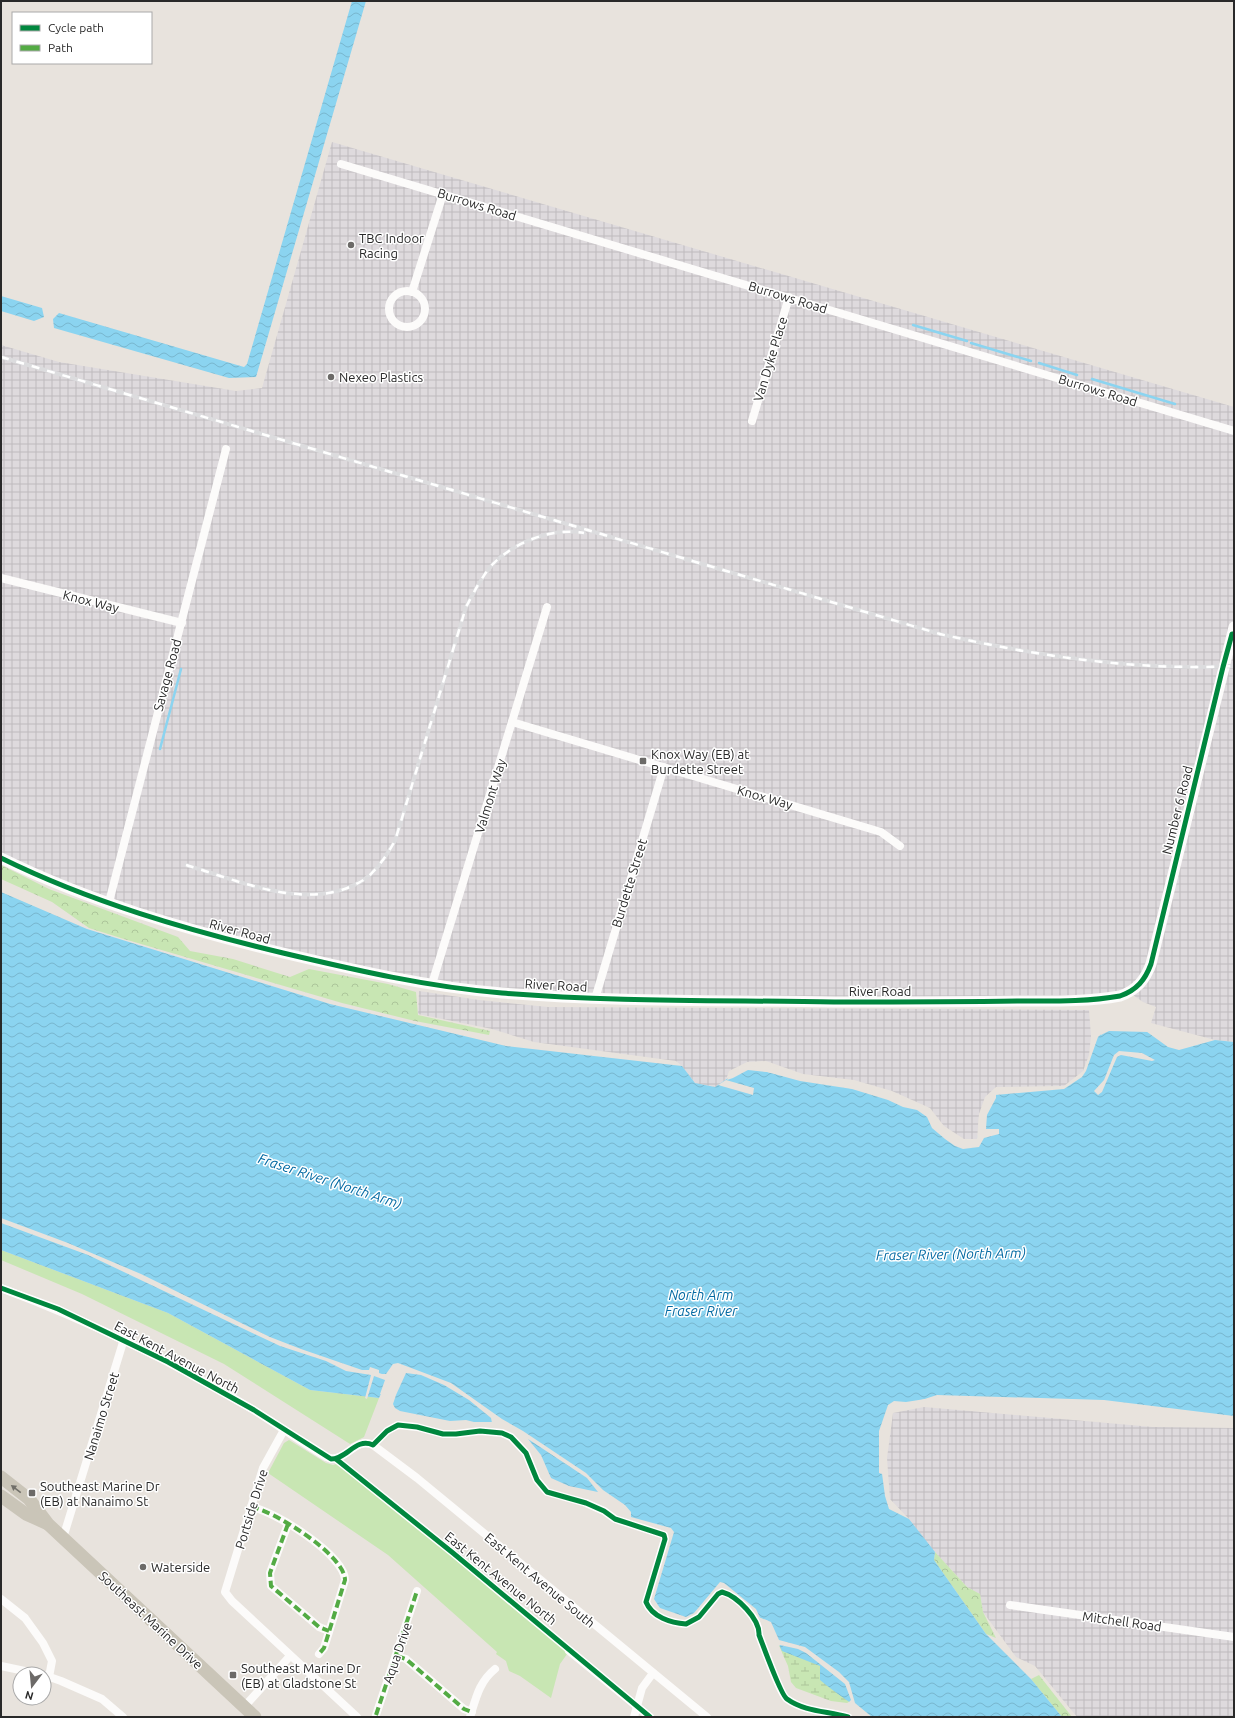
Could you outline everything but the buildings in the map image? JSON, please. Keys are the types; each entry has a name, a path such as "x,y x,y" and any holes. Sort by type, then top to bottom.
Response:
{"main road":[{"name":"Southeast Marine Drive","path":"1,1477 29,1499 48,1524 255,1717"},
{"name":"Southeast Marine Drive","path":"1,1496 26,1514 48,1524"}],"street":[{"name":"Burrows Road","path":"341,164 1234,431"},
{"path":"412,292 443,194"},
{"path":"401,292 412,292 422,300 425,312 419,322 414,326 402,327 392,320 389,310 390,304 396,295 401,292"},
{"name":"Van Dyke Place","path":"752,421 789,297"},
{"name":"Savage Road","path":"109,902 226,449"},
{"name":"Knox Way","path":"1,578 182,623"},
{"name":"Valmont Way","path":"432,984 547,607"},
{"name":"Number 6 Road","path":"1130,993 1140,985 1147,976 1151,964 1233,632"},
{"name":"Knox Way","path":"512,722 881,832 900,846"},
{"name":"Burdette Street","path":"595,999 664,767"},
{"name":"River Road","path":"1,858 64,886 109,902 231,940 350,969 432,984 498,993 595,999 984,1002 1108,998 1130,993"},
{"name":"East Kent Avenue North","path":"1,1288 58,1309 124,1339 211,1385 331,1459 344,1456 354,1447 364,1443 373,1445"},
{"name":"Nanaimo Street","path":"63,1538 124,1339"},
{"name":"Portside Drive","path":"284,1430 262,1468 225,1592 232,1601 290,1656"},
{"name":"East Kent Avenue South","path":"373,1445 417,1478 707,1717"},
{"path":"251,1507 265,1510 322,1547 344,1571 345,1580 324,1648 319,1654"},
{"path":"288,1524 270,1573 271,1586 319,1627 329,1630"},
{"name":"Aqua Drive","path":"376,1715 391,1666 397,1656 417,1591"},
{"path":"1,1599 25,1618 43,1643 52,1661 50,1666"},
{"name":"Mitchell Road","path":"1010,1605 1234,1637"},
{"path":"569,1651 650,1717"},
{"path":"244,1707 290,1656 357,1717"},
{"path":"397,1656 406,1659 471,1714 479,1686 486,1676 495,1669"},
{"path":"1,1666 12,1668"},
{"path":"634,1717 642,1688 653,1673"},
{"path":"52,1678 102,1700 124,1717"}],"shaded area":[{"path":"332,142 1234,407 1234,1042 1215,1040 1151,1023 1156,1007 1143,1002 1130,993 1120,996 595,999 432,984 186,927 1,858 1,345 59,362 236,391 262,388"},
{"path":"419,991 479,1000 548,1007 1089,1010 1091,1036 1089,1055 1083,1071 1064,1086 996,1087 985,1097 979,1114 978,1129 999,1129 977,1139 964,1139 944,1126 930,1108 892,1091 854,1080 803,1074 766,1061 747,1062 729,1071 726,1080 715,1087 695,1083 682,1066 676,1061 534,1042 492,1029 418,1014"},
{"path":"924,1407 1153,1427 1234,1428 1234,1717 1077,1717 1035,1666 1016,1657 983,1612 980,1594 967,1587 924,1540 909,1519 890,1499 887,1458 893,1413"}],"green space":[{"path":"1,865 49,889 178,937 190,951 233,959 290,977 309,969 388,984 416,992 418,1015 490,1031 489,1035 415,1021 342,1003 89,928 52,902 1,879"},
{"path":"1,1250 168,1313 310,1390 379,1398 364,1437 350,1444 224,1364 82,1294 1,1260"},
{"path":"289,1440 326,1463 333,1465 342,1462 389,1498 572,1647 560,1664 551,1698 520,1676 509,1671 506,1661 496,1654 497,1652 388,1555 268,1473 284,1443"},
{"path":"935,1552 967,1587 980,1594 983,1612 996,1638 986,1634 934,1560"},
{"path":"780,1644 798,1649 838,1677 851,1701 847,1703 831,1701 796,1688 791,1682 788,1666 779,1646"},
{"path":"1039,1675 1072,1717 1062,1717 1031,1679"}],"water":[{"path":"352,1 366,1 256,377 229,378 54,328 53,319 59,313 244,367 247,364"},
{"path":"1,296 42,308 44,317 34,321 1,311"},
{"name":"North Arm Fraser River","path":"1,892 87,929 330,1004 506,1046 682,1066 695,1083 715,1087 737,1072 747,1068 890,1096 921,1111 954,1139 960,1142 977,1141 981,1116 995,1095 1064,1089 1082,1077 1086,1071 1098,1037 1107,1029 1143,1029 1168,1047 1179,1050 1215,1040 1234,1042 1234,1416 1104,1400 937,1395 906,1405 893,1407 888,1411 882,1435 881,1466 885,1496 889,1509 909,1519 935,1552 934,1560 986,1634 1031,1679 1062,1717 870,1717 820,1680 820,1666 782,1651 768,1621 754,1615 729,1592 716,1593 685,1622 655,1612 648,1601 668,1536 663,1530 632,1520 629,1515 600,1496 553,1482 535,1449 525,1437 512,1427 497,1422 448,1422 398,1413 391,1406 405,1370 398,1366 394,1367 379,1398 310,1390 168,1313 1,1250"}],"pier":[{"path":"1106,1027 1143,1027 1148,1032 1109,1031 1101,1035 1100,1032"},
{"path":"1119,1051 1142,1053 1155,1060 1152,1061 1121,1055 1117,1057 1102,1092 1098,1095 1094,1091 1104,1080 1114,1055"},
{"path":"750,1066 779,1069 799,1075 840,1082 890,1094 928,1113 955,1138 961,1140 977,1139 979,1115 983,1105 996,1093 996,1098 987,1115 986,1129 999,1129 999,1134 984,1138 979,1147 963,1149 955,1146 932,1128 927,1117 917,1110 903,1107 888,1100 852,1089 800,1081 767,1072 748,1070 727,1080 729,1075 734,1071"},
{"path":"726,1080 754,1088 753,1095 718,1085"},
{"path":"1,1218 68,1243 141,1274 270,1337 301,1349 362,1370 369,1370 370,1367 379,1370 379,1373 382,1374 386,1374 393,1364 398,1363 451,1383 502,1419 523,1431 586,1473 603,1490 625,1505 631,1512 631,1517 671,1528 674,1532 654,1599 660,1608 686,1617 694,1613 720,1582 724,1583 756,1609 761,1620 753,1616 728,1594 717,1595 698,1619 685,1624 654,1614 646,1601 666,1536 662,1531 632,1522 629,1516 599,1497 563,1489 552,1484 545,1476 535,1452 520,1434 509,1427 492,1423 491,1418 469,1400 444,1385 421,1375 406,1373 393,1404 395,1408 400,1411 450,1421 466,1420 478,1423 448,1424 397,1414 390,1408 389,1402 403,1371 398,1368 395,1369 383,1395 380,1394 385,1380 374,1376 367,1399 365,1398 371,1375 346,1371 326,1361 280,1346 88,1255 1,1223","holes":["528,1439 587,1478 598,1492 569,1486 551,1478 541,1455"]},
{"path":"925,1399 928,1400 907,1407 894,1408 890,1412 884,1436 883,1471 882,1474 879,1473 879,1431 888,1405 894,1401 906,1402"},
{"path":"764,1619 771,1622 779,1640 805,1647 839,1672 849,1682 855,1703 872,1717 867,1717 848,1703 851,1700 845,1684 806,1653 798,1649 780,1645 781,1653"}],"waterway":[{"path":"913,325 967,341"},
{"path":"971,343 1031,361"},
{"path":"1039,363 1077,375"},
{"path":"1092,379 1175,404"},
{"path":"160,749 181,669"}],"railway":[{"path":"1,357 940,634 1013,649 1086,660 1160,666 1234,666"},
{"path":"186,865 273,891 296,894 318,894 340,891 360,882 371,874 380,864 395,841 466,607 481,580 492,565 501,557 511,549 523,543 547,534 560,532 584,533"}],"marked path":[{"path":"251,1507 275,1516 306,1535 333,1558 342,1570 345,1580 324,1648 319,1654"},
{"path":"288,1524 270,1573 271,1586 319,1627 329,1631"},
{"path":"376,1715 417,1591"},
{"path":"397,1656 406,1659 464,1709 472,1712"}],"cycle path":[{"path":"1,858 35,874 104,901 211,935 364,972 447,987 543,996 668,1000 834,1002 1069,1001 1120,996 1126,994 1140,984 1151,964 1223,667 1232,634 1234,634"},
{"path":"1,1288 58,1309 168,1362 254,1410 331,1459 342,1456 356,1446 367,1443 373,1445 387,1431 398,1425 417,1427 443,1434 480,1431 502,1433 511,1437 526,1453 537,1480 547,1492 586,1503 604,1511 615,1519 664,1535 665,1539 646,1602 653,1612 668,1621 686,1624 699,1617 718,1594 722,1592 728,1594 741,1603 756,1622 759,1635 772,1670 784,1696 794,1703 809,1709 848,1717"},
{"path":"336,1459 453,1553 650,1717"}],"place":[{"name":"TBC Indoor Racing","path":"351,245"},
{"name":"Nexeo Plastics","path":"331,377"},
{"name":"Knox Way (EB) at Burdette Street","path":"643,761"},
{"name":"Southeast Marine Dr (EB) at Nanaimo St","path":"32,1493"},
{"name":"Waterside","path":"143,1567"},
{"name":"Southeast Marine Dr (EB) at Gladstone St","path":"233,1675"}],"water label":[{"name":"Fraser River (North Arm)","path":"330,1181"},
{"name":"Fraser River (North Arm)","path":"951,1254"}]}
